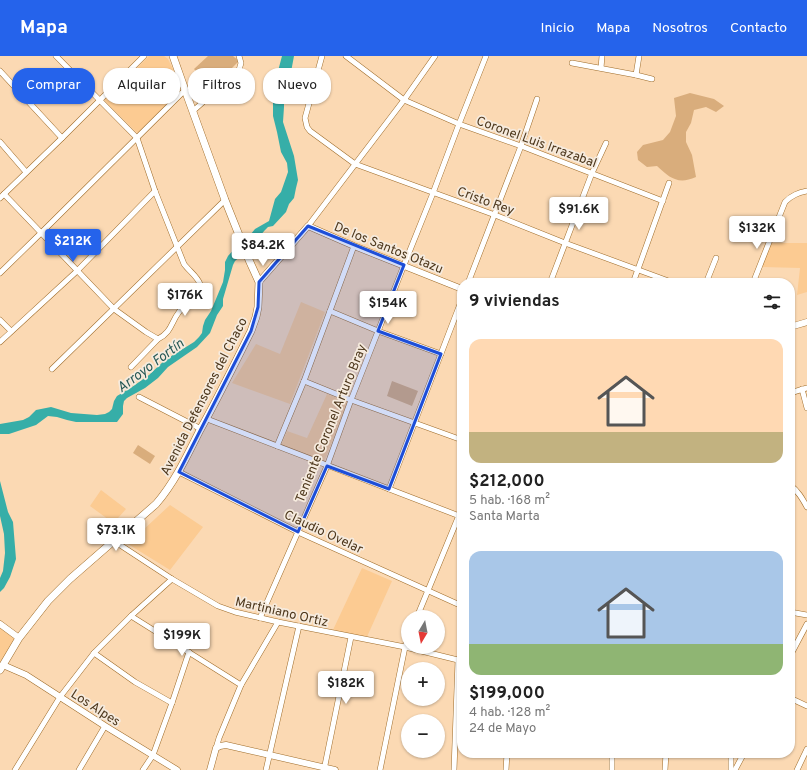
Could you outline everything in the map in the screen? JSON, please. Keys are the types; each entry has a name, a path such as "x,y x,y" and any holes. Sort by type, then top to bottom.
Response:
{"main road":[{"path":"168,56 177,67"},
{"name":"Avenida Defensores del Chaco","path":"2,667 19,638 48,601 70,579 156,504 166,492 179,472 207,419 256,317 259,282 225,200 173,56"}],"street":[{"path":"56,56 137,138 155,191 177,247 186,267 196,277 200,284 200,287 177,314 170,329 158,339 131,367"},
{"path":"144,56 2,196 41,233 114,309 158,339"},
{"path":"193,111 239,70 241,63 239,56"},
{"name":"Cristo Rey","path":"322,56 305,118 307,127 310,131 355,164 495,215 565,243 660,278"},
{"name":"Coronel Luis Irrazabal","path":"346,56 404,100 459,124 521,146 663,201"},
{"path":"259,282 308,226 404,100 435,56"},
{"name":"Teniente Coronel Arturo Bray","path":"260,618 327,466 351,400 434,193 486,56"},
{"path":"601,68 602,56"},
{"path":"636,75 639,56"},
{"path":"572,63 652,79"},
{"path":"0,71 62,138"},
{"path":"0,273 185,90"},
{"path":"470,278 538,99"},
{"path":"0,142 26,172"},
{"path":"552,278 592,173 606,143"},
{"path":"635,278 669,183"},
{"path":"0,342 77,271 155,191"},
{"path":"755,278 785,202 797,193 807,191"},
{"path":"52,369 225,200"},
{"name":"De los Santos Otazu","path":"308,226 457,287"},
{"path":"277,446 304,381 354,246"},
{"path":"708,278 716,258"},
{"path":"330,311 378,331 442,354"},
{"path":"389,489 457,313"},
{"path":"0,320 11,331"},
{"path":"795,326 807,322"},
{"path":"304,381 351,400 457,438"},
{"path":"804,388 807,408"},
{"path":"139,397 201,429"},
{"path":"207,419 457,516"},
{"name":"Claudio Ovelar","path":"179,472 298,532 457,604"},
{"path":"795,489 802,497 807,508"},
{"path":"420,610 457,524"},
{"name":"Martiniano Ortiz","path":"114,542 218,606 260,618 401,647"},
{"path":"15,770 60,697 94,653 131,616 172,579"},
{"path":"795,613 807,615"},
{"path":"131,616 241,685"},
{"path":"210,770 218,738 241,685 278,622"},
{"path":"0,624 19,638"},
{"path":"795,647 807,624"},
{"path":"266,770 268,755 299,626"},
{"path":"324,769 351,637"},
{"path":"143,770 153,755 189,652"},
{"path":"94,653 135,682 172,704"},
{"path":"380,770 404,654"},
{"name":"Martiniano Ortiz","path":"432,654 457,659"},
{"name":"Los Alpes","path":"2,667 26,675 176,770"},
{"path":"795,700 807,706"},
{"path":"454,770 457,715"},
{"path":"78,770 105,726"},
{"path":"216,748 226,745 324,769 335,770"},
{"path":"797,770 807,749"},
{"path":"506,758 506,770"},
{"path":"612,758 612,770"},
{"path":"666,758 666,770"},
{"path":"731,758 731,770"},
{"path":"735,770 741,758"}],"highlighted area":[{"path":"308,226 404,265 378,331 441,354 389,489 327,466 298,532 179,472 251,331 258,307 259,282"}],"shaded area":[{"path":"149,56 164,56 168,59 172,68 137,68"},
{"path":"208,56 233,56 239,61 232,68 195,68"},
{"path":"690,93 714,99 724,106 716,112 706,107 694,110 691,123 686,132 686,142 692,155 696,177 679,180 670,177 657,166 647,167 638,160 637,152 643,145 663,140 670,132 676,116 674,98"},
{"path":"108,104 167,104 139,133 136,132"},
{"path":"769,243 807,243 807,292 797,295 800,268 761,267"},
{"path":"301,302 325,312 290,404 232,383 256,344 280,354"},
{"path":"392,381 418,391 412,406 387,396"},
{"path":"327,394 348,403 324,462 281,446 287,431 307,438"},
{"path":"138,445 155,456 150,464 133,453"},
{"path":"101,490 126,509 118,518 120,521 116,525 90,506"},
{"path":"170,505 203,527 170,570 128,544"},
{"path":"362,568 392,581 366,639 333,630"},
{"path":"0,622 20,638 0,670"}],"water":[{"path":"282,56 294,56 292,68 279,68"},
{"path":"273,104 284,104 283,122 294,156 298,180 294,198 289,204 286,212 273,226 268,227 265,230 249,249 246,240 255,229 269,221 275,199 281,192 288,172 287,163 281,152 273,116"},
{"path":"238,245 243,254 235,261 233,265 223,299 223,306 217,315 210,333 197,347 168,367 158,378 145,388 127,398 124,401 123,414 117,422 76,422 48,416 36,425 9,434 0,434 0,424 23,420 29,417 36,410 51,407 71,413 97,415 109,412 112,409 117,396 149,375 165,360 194,342 199,337 202,333 205,320 211,311 223,282 225,262 228,256"},
{"path":"0,481 8,512 13,522 16,559 10,577 0,592 0,578 3,571 5,553 4,534 0,516"}],"water label":[{"name":"Arroyo Fortín","path":"150,365"}]}
